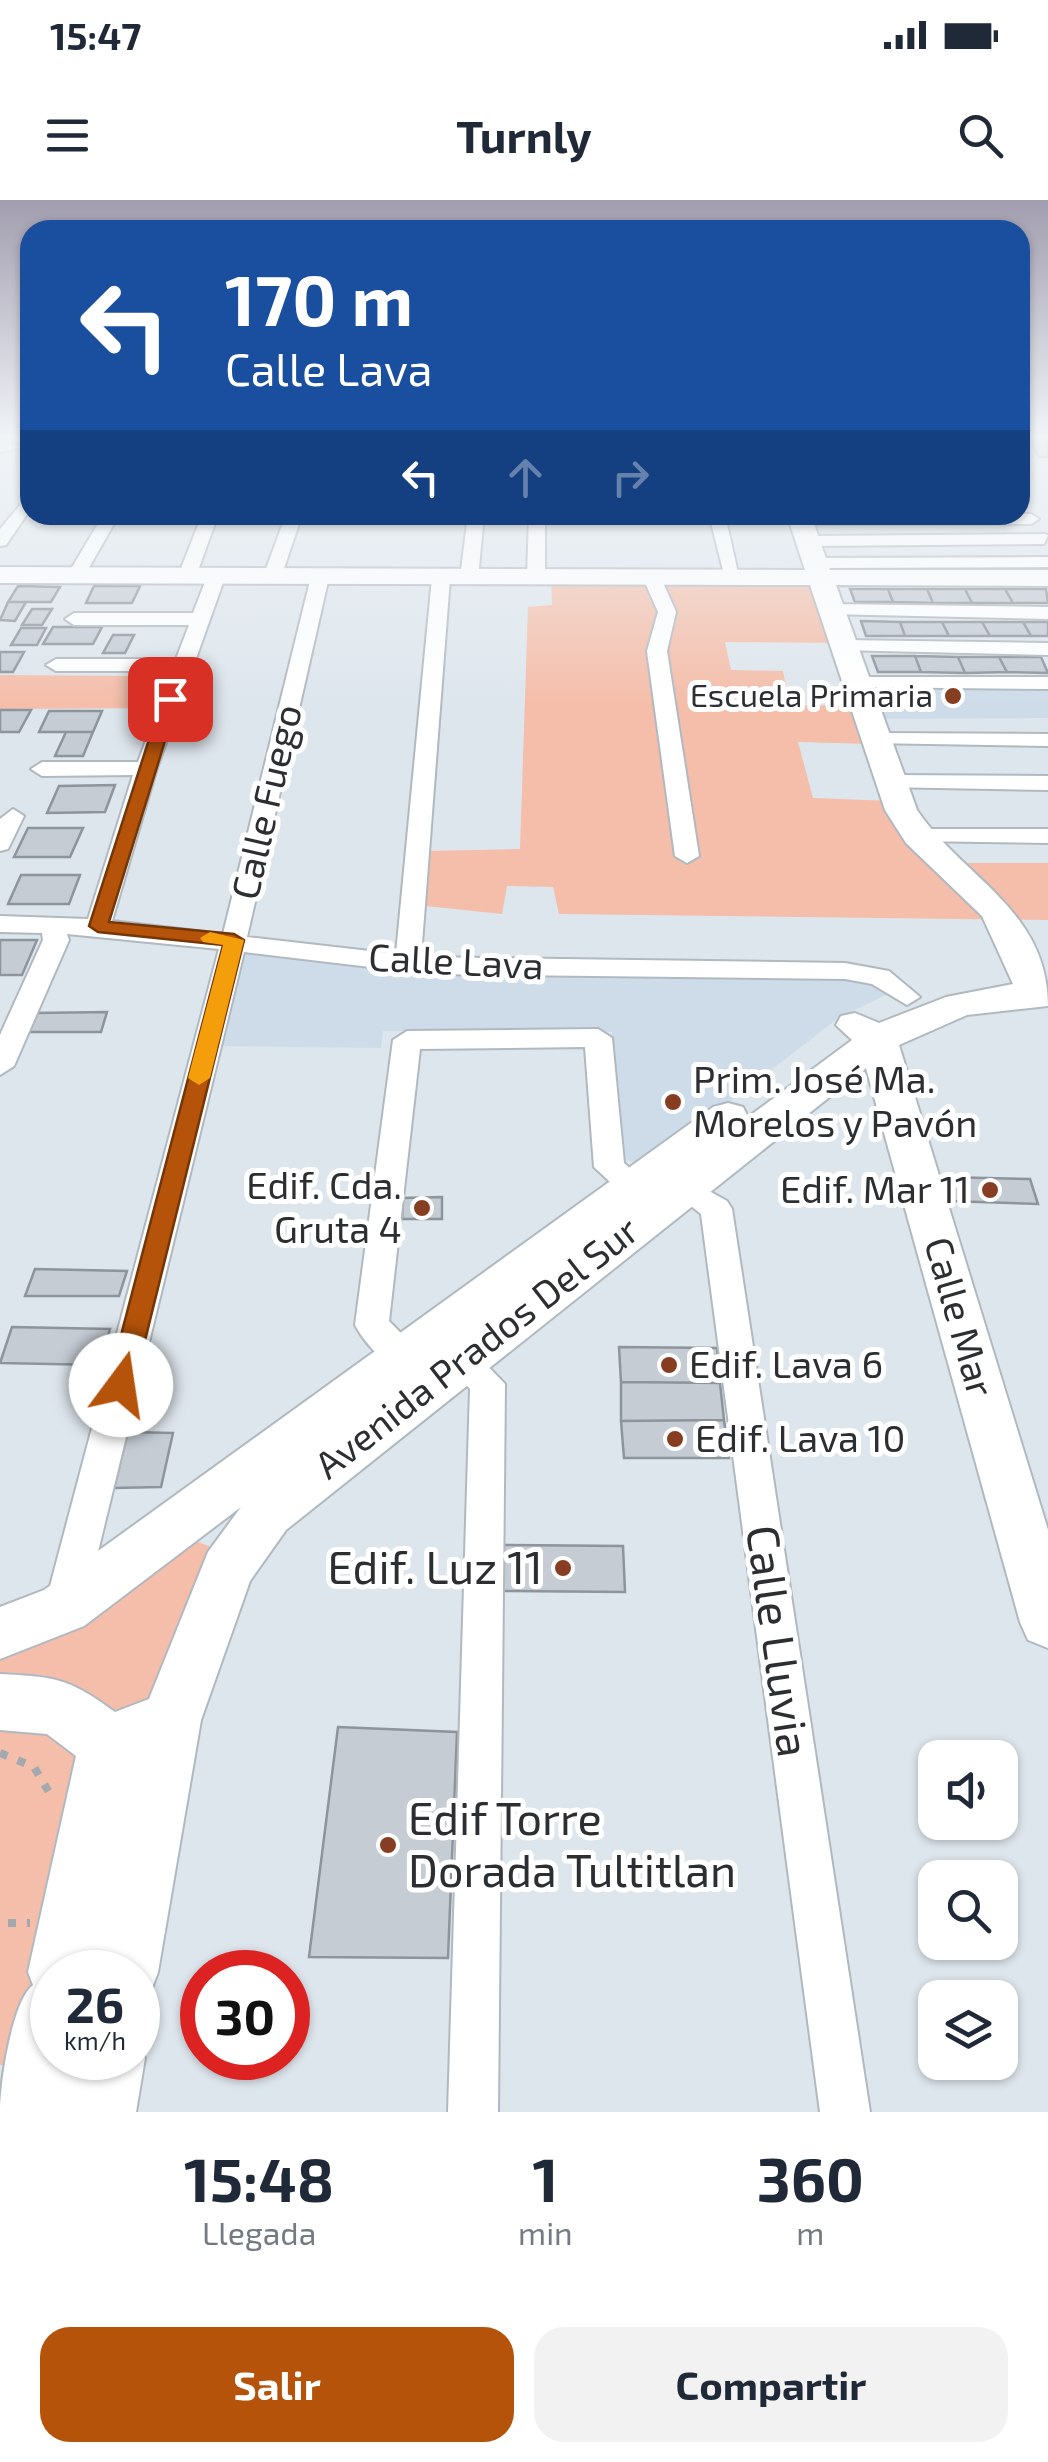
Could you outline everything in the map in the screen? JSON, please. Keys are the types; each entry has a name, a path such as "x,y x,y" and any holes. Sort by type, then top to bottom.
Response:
{"main road":[{"path":"0,575 734,578 810,543 1048,578"},
{"path":"810,543 900,810 918,836 998,912 1040,984"},
{"name":"Avenida Prados Del Sur","path":"0,1632 64,1608 248,1499 657,1194 907,997 988,978 1040,984"},
{"name":"Avenida Prados Del Sur","path":"866,1032 948,1006 1040,984"},
{"name":"Calle Mar","path":"866,1032 1048,1622"},
{"name":"Avenida Prados Del Sur","path":"129,1950 171,1720 228,1568 248,1499"},
{"path":"0,1702 58,1706 109,1744"},
{"path":"109,1744 171,1720"},
{"path":"44,1950 109,1744"},
{"path":"31,2112 38,2080"},
{"path":"100,2112 106,2080"}],"street":[{"path":"76,576 104,525"},
{"path":"187,576 206,525"},
{"path":"272,577 290,525"},
{"path":"470,578 475,525"},
{"path":"536,578 537,525"},
{"path":"721,525 734,578"},
{"path":"810,543 970,525"},
{"path":"810,543 1044,539"},
{"path":"810,543 1048,562"},
{"path":"98,926 146,768 216,577"},
{"name":"Calle Fuego","path":"64,1608 234,940 320,577"},
{"path":"408,964 441,578"},
{"path":"652,578 667,612 657,651 688,856"},
{"path":"833,610 1048,613"},
{"path":"74,619 198,619"},
{"path":"845,646 1048,649"},
{"path":"56,665 182,665"},
{"path":"857,683 1048,683"},
{"path":"876,739 1048,740"},
{"path":"42,768 146,768"},
{"path":"890,782 1048,783"},
{"path":"0,844 13,816"},
{"path":"918,836 1048,836"},
{"name":"Calle Lava","path":"0,924 98,926 408,964 845,971 880,977 907,997"},
{"path":"0,1066 56,940 53,924"},
{"name":"Calle Lluvia","path":"432,1365 372,1325 406,1040 598,1038 609,1168 657,1194 716,1209 845,2112"},
{"path":"432,1365 488,1384 474,2112"}],"path":[{"path":"0,1753 12,1753 30,1763 44,1778 52,1793 54,1815"},
{"path":"32,1908 44,1950"}],"shaded area":[{"path":"829,575 839,643 725,642 731,670 783,671 790,705 862,706 872,744 798,742 813,798 892,801 947,863 1048,863 1048,920 559,914 553,887 507,886 502,914 426,906 426,851 520,849 528,607 552,605 551,578"},
{"path":"0,675 138,676 136,685 170,684 162,708 0,709"},
{"name":"Escuela Primaria","path":"1048,684 1048,718 865,719 855,685"},
{"name":"Prim. José Ma. Morelos y Pavón","path":"242,946 419,969 859,976 890,993 840,1017 645,1167 618,1157 612,1032 383,1031 381,1048 217,1046"},
{"path":"170,1532 217,1549 167,1719 0,1700 0,1637"},
{"path":"0,1716 48,1730 66,1744 82,1766 48,1950 30,1950 30,2044 26,2065 0,2065"}],"building":[{"path":"18,586 60,587 51,602 8,602"},
{"path":"94,586 140,586 132,603 86,603"},
{"path":"850,589 888,589 893,602 855,602"},
{"path":"888,589 927,589 933,603 893,602"},
{"path":"927,589 965,589 972,603 933,603"},
{"path":"965,589 1005,589 1013,603 972,603"},
{"path":"1005,589 1046,589 1048,603 1013,603"},
{"path":"8,602 26,602 15,621 0,620"},
{"path":"32,609 52,609 42,625 22,625"},
{"path":"861,621 900,622 905,636 866,636"},
{"path":"900,622 942,622 949,636 905,636"},
{"path":"942,622 982,622 990,636 949,636"},
{"path":"982,622 1023,622 1031,636 990,636"},
{"path":"1023,622 1048,622 1048,636 1031,636"},
{"path":"53,627 102,627 93,644 43,644"},
{"path":"21,628 46,628 37,645 11,645"},
{"path":"113,635 134,635 125,653 103,653"},
{"path":"0,652 24,652 13,672 0,672"},
{"path":"872,656 915,656 921,672 878,672"},
{"path":"915,656 958,657 965,673 921,672"},
{"path":"958,657 999,657 1007,672 965,673"},
{"path":"999,657 1041,657 1048,673 1007,672"},
{"path":"138,676 173,676 170,684 135,685"},
{"path":"0,710 31,710 19,732 0,732"},
{"path":"49,711 102,711 93,732 39,732"},
{"path":"66,732 93,732 83,756 55,756"},
{"path":"115,785 105,812 47,813 59,786"},
{"path":"28,828 83,828 70,857 14,857"},
{"path":"21,875 80,875 69,904 8,904"},
{"path":"0,940 37,940 22,975 0,975"},
{"path":"107,1012 101,1032 26,1032 33,1013"},
{"name":"Edif. Mar 11","path":"943,1177 1030,1179 1038,1204 949,1201"},
{"name":"Edif. Cda. Gruta 4","path":"442,1197 442,1219 402,1219 403,1198"},
{"path":"35,1269 127,1271 119,1296 25,1296"},
{"path":"12,1327 110,1329 100,1365 0,1363"},
{"name":"Edif. Lava 6","path":"619,1347 717,1348 720,1383 621,1382"},
{"path":"621,1382 720,1383 724,1420 621,1421"},
{"name":"Edif. Lava 10","path":"724,1420 729,1458 624,1458 621,1421"},
{"path":"128,1432 173,1433 161,1487 114,1488"},
{"name":"Edif. Luz 11","path":"503,1545 623,1546 625,1592 502,1591"},
{"name":"Edif Torre Dorada Tultitlan","path":"338,1727 457,1732 448,1958 310,1957"}],"slow traffic":[{"path":"199,1078 234,940 210,938"}],"place":[{"name":"Escuela Primaria","path":"953,696"},
{"name":"Prim. José Ma. Morelos y Pavón","path":"673,1102"},
{"name":"Edif. Mar 11","path":"990,1190"},
{"name":"Edif. Cda. Gruta 4","path":"422,1208"},
{"name":"Edif. Lava 6","path":"669,1365"},
{"name":"Edif. Lava 10","path":"675,1439"},
{"name":"Edif. Luz 11","path":"563,1568"},
{"name":"Edif Torre Dorada Tultitlan","path":"388,1845"}],"route":[{"path":"121,1385 234,940 98,926 170,699"}]}
